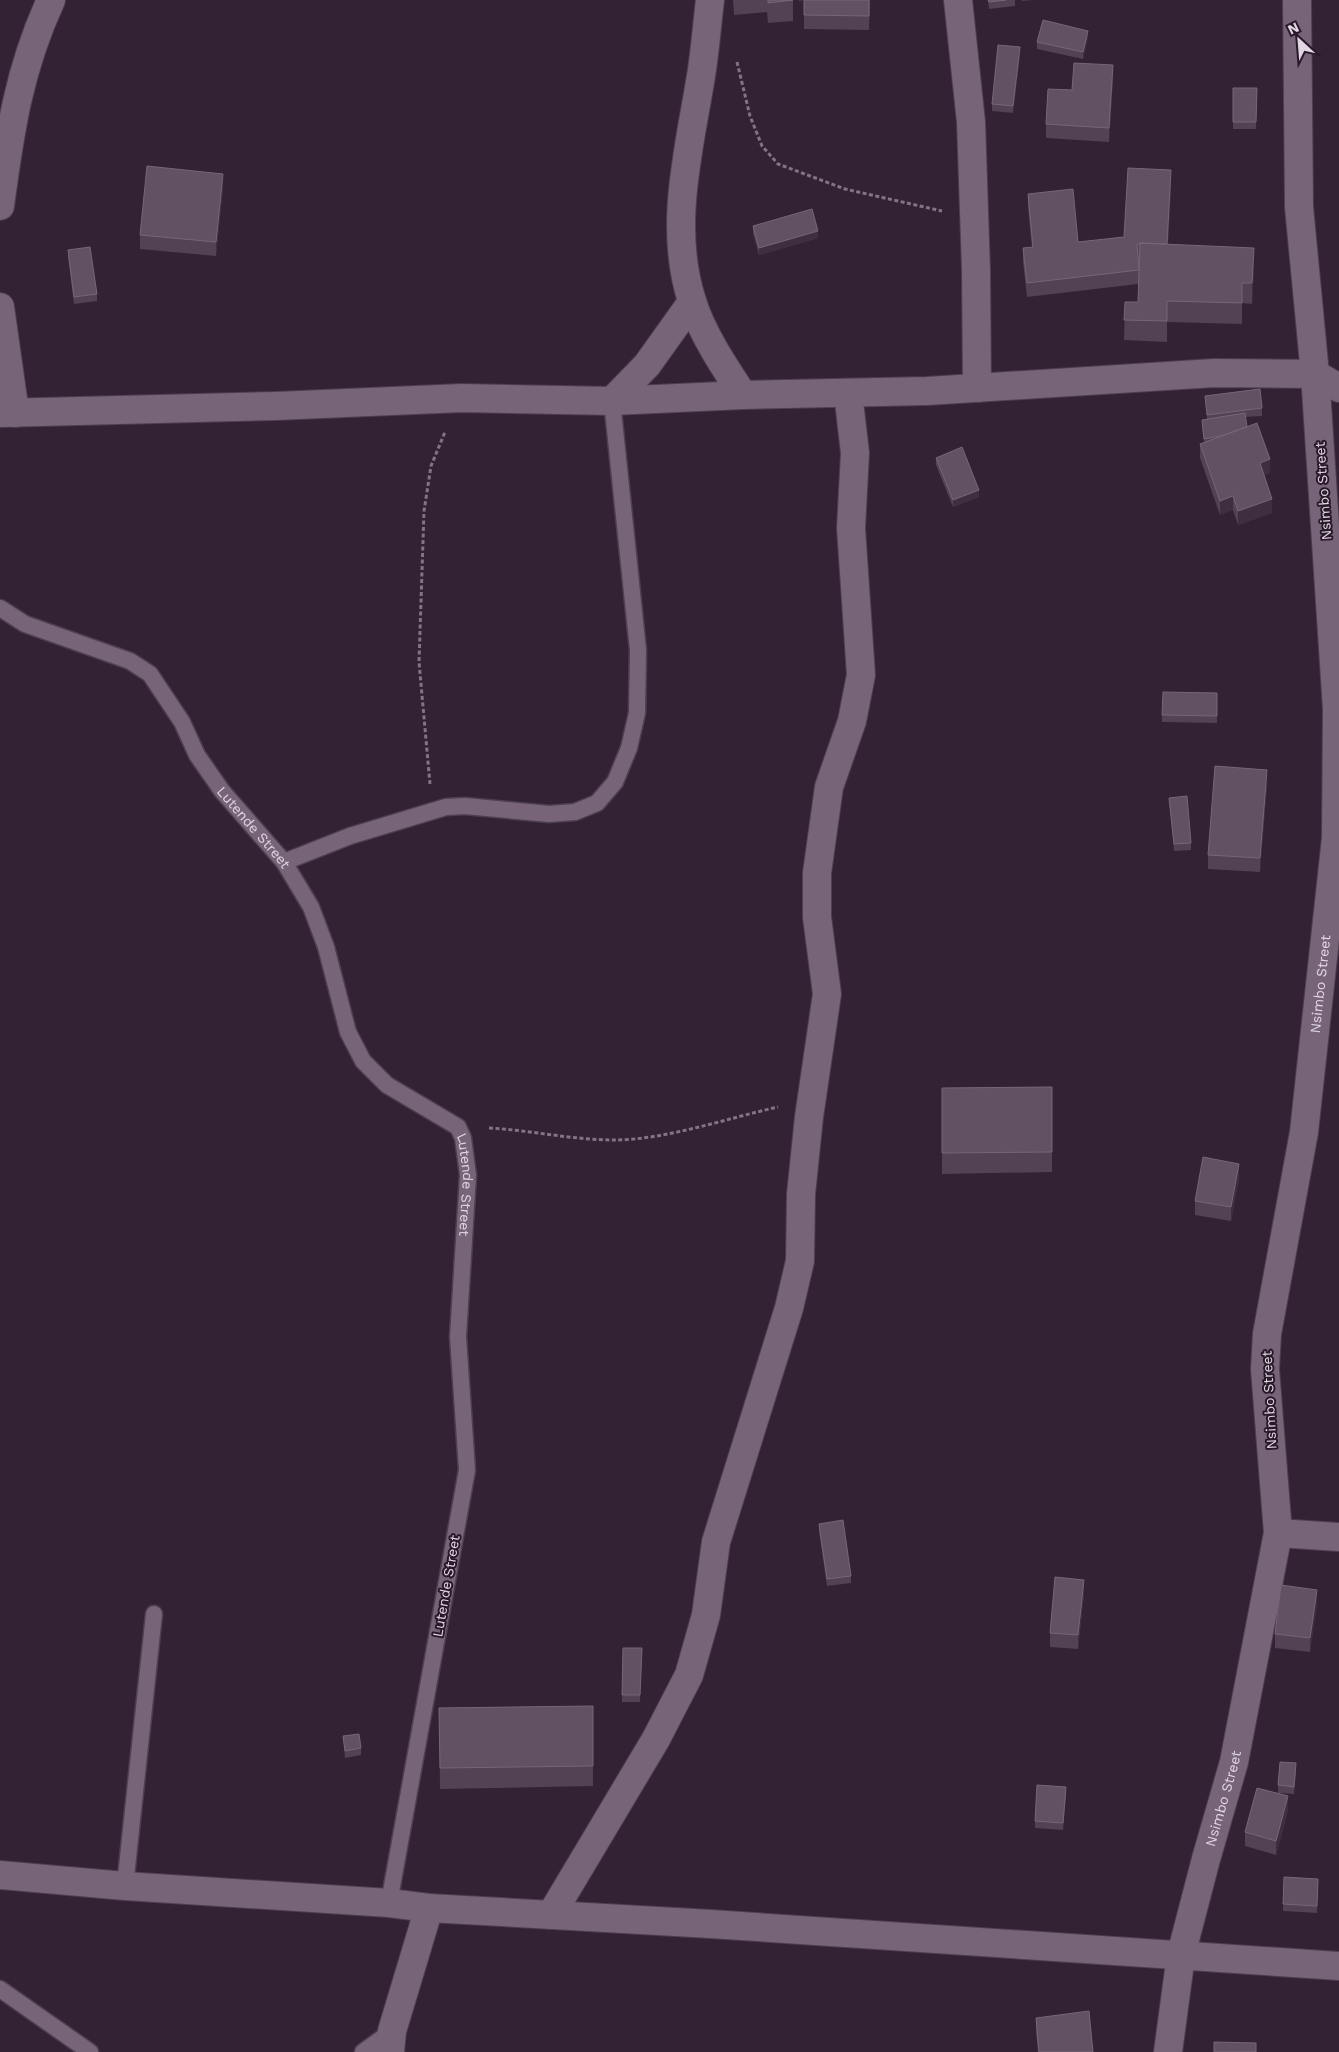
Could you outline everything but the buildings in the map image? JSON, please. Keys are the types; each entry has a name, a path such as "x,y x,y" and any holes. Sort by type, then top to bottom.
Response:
{"street":[{"path":"0,206 20,81 35,34 51,0"},
{"path":"710,0 702,74 683,177 681,248 692,302 721,361 743,395"},
{"path":"958,0 971,122 977,388"},
{"name":"Nsimbo Street","path":"1168,2052 1181,1955 1234,1762 1278,1534 1265,1370 1267,1334 1304,1132 1338,839 1337,709 1315,374 1299,207 1297,0"},
{"path":"612,401 647,365 692,302"},
{"path":"0,307 8,413 276,406 462,398 612,401 977,388 1214,373 1315,374 1339,388"},
{"path":"551,1915 656,1739 689,1675 706,1614 716,1542 789,1308 800,1261 801,1194 811,1099 827,994 817,917 817,873 829,787 852,721 861,675 861,642 851,528 855,453 848,393"},
{"path":"1278,1534 1339,1537"},
{"path":"0,1875 125,1886 389,1903 429,1908 1339,1966"},
{"path":"391,2042 429,1908"}],"lane":[{"path":"284,862 350,836 446,808 465,806 549,814 575,812 597,803 614,782 621,769 637,713 638,650 612,401"},
{"name":"Lutende Street","path":"0,608 25,624 130,660 150,674 182,722 197,755 222,791 284,862 311,907 326,947 348,1032 364,1061 387,1086 458,1127 462,1138 468,1175 458,1336 467,1470 389,1903"},
{"path":"125,1886 154,1614"},
{"path":"0,1989 90,2052"},
{"path":"363,2052 391,2042"}],"path":[{"path":"735,54 750,116 762,146 778,164 845,189 914,203 974,220"},
{"path":"430,812 430,779 419,662 424,511 434,458 462,398"},
{"path":"458,1127 506,1129 567,1138 616,1140 697,1127 811,1099"}]}
